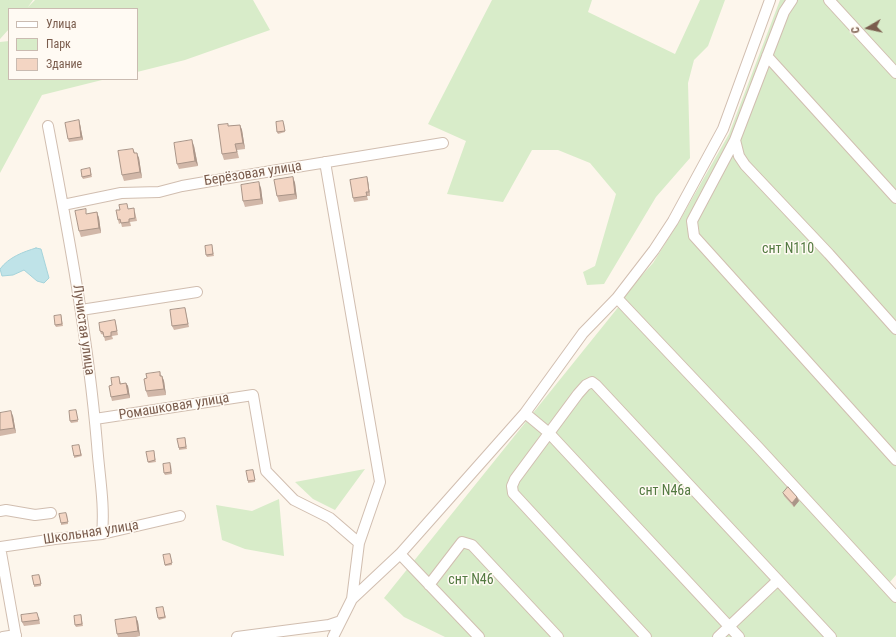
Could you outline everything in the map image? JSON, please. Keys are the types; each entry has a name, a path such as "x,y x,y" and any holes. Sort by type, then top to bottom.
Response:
{"street":[{"path":"333,637 352,599 400,554 525,413 583,333 617,298 654,250 673,221 723,129 770,0"},
{"path":"792,0 784,12 735,140 692,221 694,236 896,460"},
{"path":"829,0 896,73"},
{"path":"767,56 896,198"},
{"name":"Лучистая улица","path":"48,126 81,310 95,419 103,509 102,534"},
{"path":"735,140 739,156 744,165 829,254 896,328"},
{"name":"Берёзовая улица","path":"63,205 121,193 159,192 182,186 443,143"},
{"path":"325,162 380,482 360,543 352,599"},
{"path":"81,310 197,292"},
{"path":"617,298 896,597"},
{"path":"646,637 513,492 512,486 515,479 578,394 586,385 592,382 596,384 831,637"},
{"name":"Ромашковая улица","path":"95,419 253,395 266,471 294,500 330,518 360,543"},
{"path":"525,413 549,432 739,637"},
{"path":"0,511 6,510 35,515 51,513"},
{"name":"Школьная улица","path":"0,547 102,534 180,516"},
{"path":"429,585 462,542 472,545 558,637"},
{"path":"0,547 16,636 3,637"},
{"path":"400,554 479,637"},
{"path":"718,637 778,580"},
{"path":"237,637 329,625 341,620"}],"green space":[{"path":"0,0 33,0 28,7 35,0 253,0 270,30 185,60 138,72 138,8 8,8 8,30 0,39"},
{"path":"492,0 592,0 588,12 675,54 700,0 725,0 708,46 694,60 688,83 690,158 656,197 604,284 587,285 583,272 595,266 616,194 590,163 558,150 532,150 503,202 447,194 466,141 428,124"},
{"path":"780,0 896,0 896,575 884,589 896,601 896,637 445,637 404,617 384,598 620,305 625,294 653,263 680,220 729,134"},
{"path":"8,41 8,80 102,80 42,95 0,173 0,42"},
{"path":"365,469 335,510 313,499 295,482"},
{"path":"279,499 284,556 245,549 222,540 216,505 252,511"}],"water":[{"path":"36,248 41,249 49,278 44,283 37,281 24,270 13,275 2,276 0,269 8,261 21,253"}],"building":[{"path":"79,120 81,137 68,139 65,123"},
{"path":"283,121 285,131 277,132 276,122"},
{"path":"228,124 228,126 240,125 243,143 235,144 237,152 222,154 218,125"},
{"path":"192,140 195,161 177,164 174,143"},
{"path":"133,149 134,153 137,153 140,172 122,175 118,151"},
{"path":"90,168 91,175 82,177 81,170"},
{"path":"293,177 295,194 277,196 274,180"},
{"path":"367,177 369,192 366,192 367,196 353,198 350,180"},
{"path":"259,182 261,199 243,201 241,185"},
{"path":"127,204 128,209 134,208 135,218 129,219 129,222 121,223 120,219 118,220 116,210 120,210 119,205"},
{"path":"86,209 86,214 97,212 99,228 79,231 75,211"},
{"path":"212,245 213,254 206,255 205,246"},
{"path":"185,308 188,324 172,326 170,310"},
{"path":"61,315 62,324 55,325 54,316"},
{"path":"115,320 117,331 111,332 111,336 104,337 103,332 100,331 99,323"},
{"path":"160,372 164,389 146,391 144,379 147,378 146,374"},
{"path":"119,377 120,384 126,383 128,394 111,397 109,386 112,385 111,378"},
{"path":"76,410 78,420 70,421 69,411"},
{"path":"11,411 14,428 0,430 0,413"},
{"path":"185,438 186,447 179,448 177,439"},
{"path":"79,445 81,455 74,456 72,446"},
{"path":"154,451 155,460 148,462 146,452"},
{"path":"170,463 171,472 164,473 163,464"},
{"path":"253,470 255,480 248,481 246,471"},
{"path":"788,487 797,497 792,503 783,493"},
{"path":"66,513 68,522 61,523 59,514"},
{"path":"170,554 172,563 165,565 163,555"},
{"path":"39,575 41,584 34,585 32,576"},
{"path":"163,607 165,617 158,618 156,608"},
{"path":"37,613 39,620 22,622 21,615"},
{"path":"81,615 82,624 75,625 74,616"},
{"path":"136,617 138,631 117,634 115,620"}],"park label":[{"name":"снт N110","path":"788,249"},
{"name":"снт N46а","path":"665,491"},
{"name":"снт N46","path":"471,580"}]}
